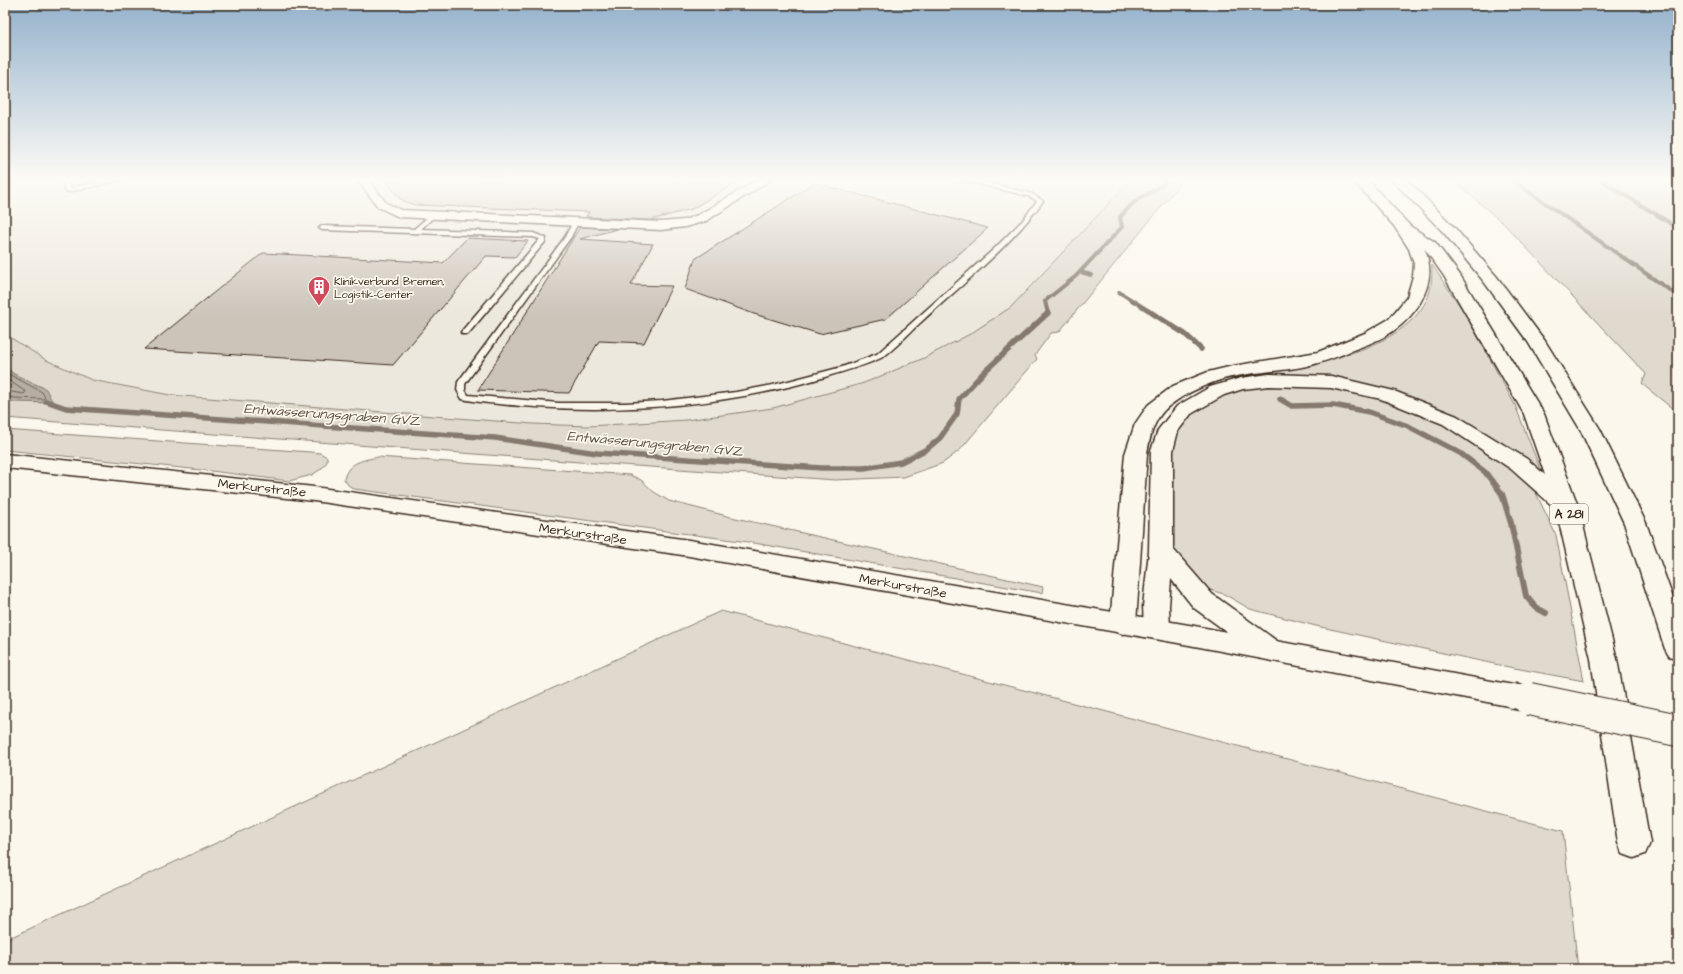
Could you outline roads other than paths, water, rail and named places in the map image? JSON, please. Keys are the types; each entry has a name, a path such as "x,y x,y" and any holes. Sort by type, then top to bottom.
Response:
{"main road":[{"name":"A 281","path":"1400,224 1404,229 1430,245 1452,275 1534,414 1567,506 1604,659 1634,843"},
{"path":"1443,224 1491,280 1536,341 1590,429 1635,523 1678,649"},
{"path":"1123,624 1136,454 1140,433 1149,415 1160,404 1180,390 1201,379 1325,356 1379,333 1396,320 1413,302 1420,282 1422,266 1417,247 1404,229"},
{"path":"1157,630 1156,606 1161,550 1162,451 1168,430 1184,410 1217,391 1241,384 1270,380 1331,382 1387,395 1450,420 1519,464 1567,506"},
{"name":"Merkurstraße","path":"5,461 322,495 689,548 1272,651 1513,696 1678,730"},
{"path":"1161,550 1203,601 1272,651"}],"street":[{"path":"635,224 661,226 673,224"}],"lane":[{"path":"416,231 423,224"},
{"path":"574,224 568,237 461,384 461,390 465,397 495,401 587,406 638,405 697,400 761,391 856,366 880,356 997,249 1022,224"},
{"path":"322,228 533,235 543,238 543,241 465,332"}],"water":[{"path":"5,367 14,374 46,389 53,403 13,402 5,399"}],"waterway":[{"name":"Entwässerungsgraben GVZ","path":"1048,313 1045,301 1076,276 1122,227 1121,224"},
{"path":"1576,224 1678,296"},
{"path":"1672,224 1678,228"},
{"path":"1081,272 1091,275"},
{"path":"1119,292 1154,314"},
{"name":"Entwässerungsgraben GVZ","path":"46,401 66,408 495,438 597,453 822,468 864,468 901,462 927,449 940,438 957,414 959,399 983,373 1048,313"},
{"path":"1152,313 1185,334 1201,349"},
{"path":"1280,399 1292,406 1333,405 1369,412 1408,426 1460,453 1485,472 1494,484"},
{"path":"1494,483 1502,494 1511,523 1526,596 1535,607 1546,613"}],"place":[{"name":"Klinikverbund Bremen, Logistik-Center","path":"319,306"}]}
